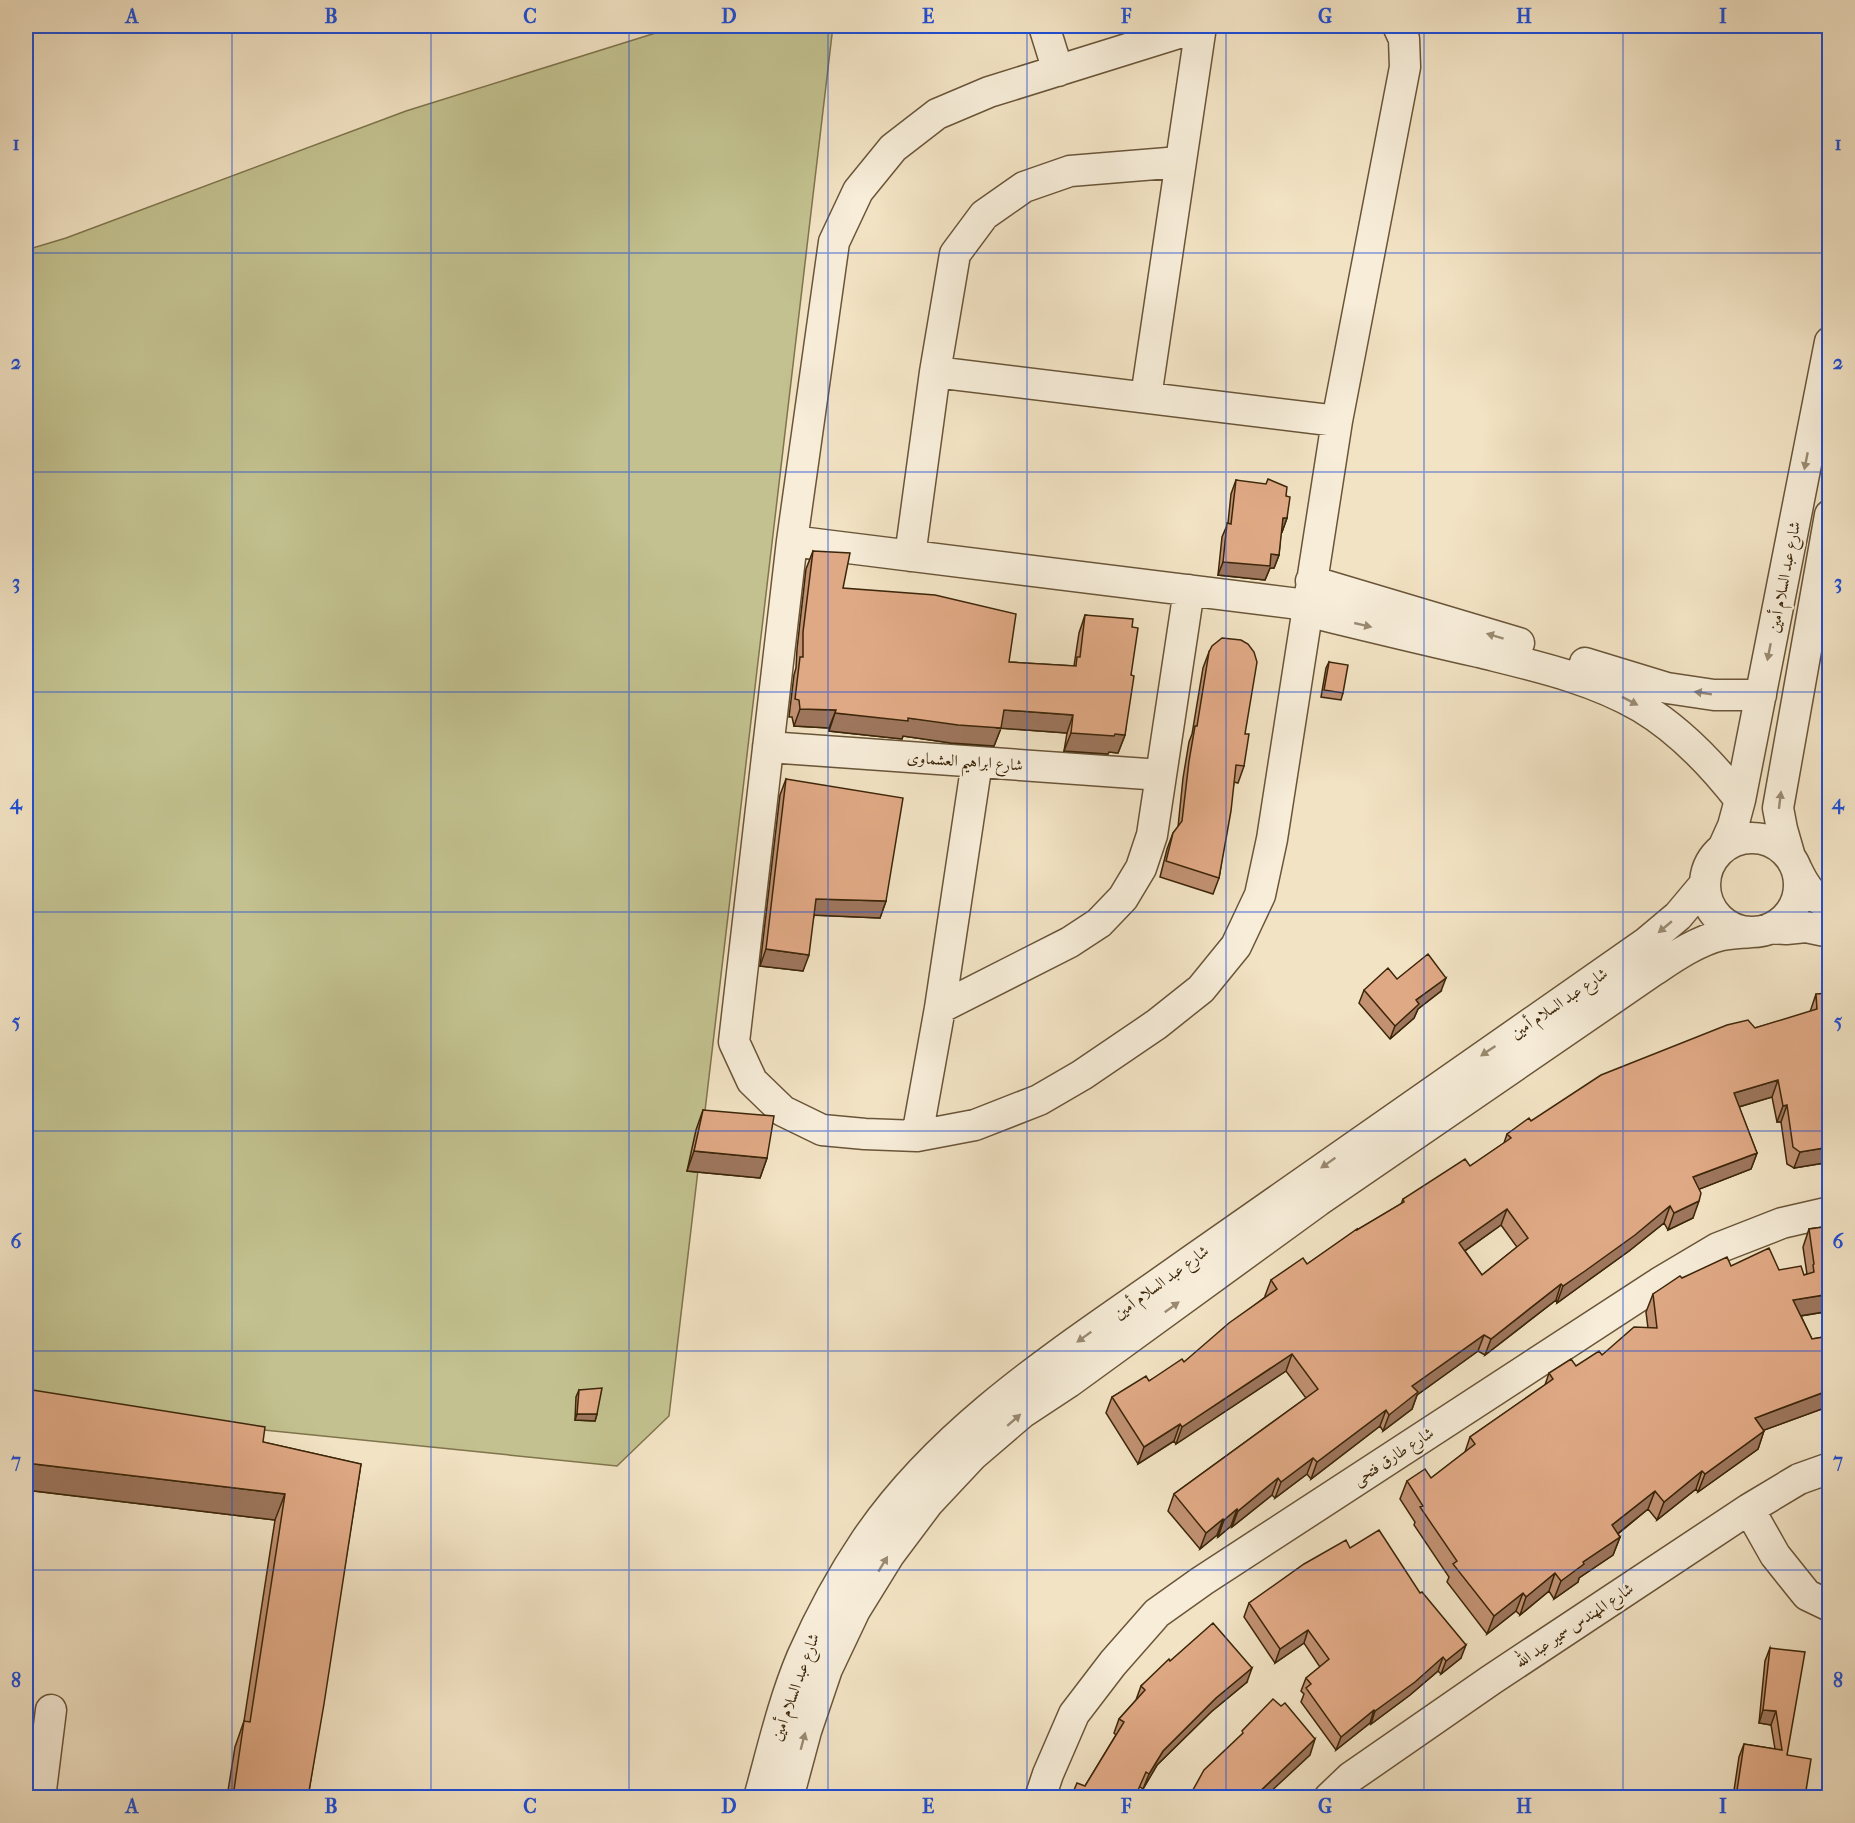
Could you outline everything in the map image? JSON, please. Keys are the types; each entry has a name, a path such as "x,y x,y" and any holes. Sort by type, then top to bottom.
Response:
{"street":[{"path":"1044,26 1058,71"},
{"path":"1146,397 1201,26 989,92 937,114 893,148 858,192 834,242 792,541 734,1042 752,1081 783,1111 822,1130 917,1136 975,1125 1039,1100 1082,1075 1157,1024 1201,989 1236,946 1260,895 1272,839 1337,421 1405,67 1404,39 1398,26"},
{"path":"910,556 935,372 955,254 984,215 1024,187 1070,171 1180,162"},
{"name":"شارع عبد السلام أمين","path":"1724,846 1733,826 1740,800 1830,342"},
{"path":"935,372 1337,421"},
{"name":"شارع عبد السلام أمين","path":"1793,864 1778,808 1830,515"},
{"path":"792,541 1189,590 1308,599 1561,664 1667,688 1714,695 1761,694"},
{"path":"940,1008 1070,942 1099,923 1123,898 1141,868 1152,835 1189,590"},
{"path":"1561,664 1642,708 1670,727 1712,765 1740,800"},
{"name":"شارع ابراهيم العشماوى","path":"768,747 1161,775"},
{"path":"917,1136 940,1008 977,762"},
{"path":"1830,905 1817,899 1811,893 1780,847 1767,840 1752,837 1724,846 1714,857 1707,870 1704,885 1706,899 1713,912 1724,923 1737,930 1806,927 1830,932"},
{"path":"1761,930 1783,920 1792,910 1799,884 1793,864"},
{"name":"شارع عبد السلام أمين","path":"788,1797 806,1731 827,1669 855,1610 889,1555 928,1503 973,1455 1022,1413 1070,1382 1310,1191 1647,942 1678,916 1704,885"},
{"name":"شارع عبد السلام أمين","path":"759,1797 781,1717 801,1659 831,1597 867,1538 909,1484 957,1435 1010,1391 1310,1191 1678,954 1705,940 1761,930"},
{"name":"شارع طارق فتحى","path":"1040,1797 1074,1714 1113,1663 1157,1613 1212,1574 1669,1277 1718,1248 1782,1223 1830,1212"},
{"name":"شارع المهندس سمير عبد الله","path":"1329,1797 1359,1787 1491,1680 1749,1509 1799,1479 1830,1468"},
{"path":"1749,1509 1775,1556 1807,1595 1830,1606"},
{"path":"40,1797 51,1710"}],"shaded area":[{"path":"678,26 833,26 669,1416 617,1466 155,1419 26,1397 26,250 66,238 406,111"}],"building":[{"path":"1268,479 1287,487 1286,496 1290,497 1287,518 1283,518 1279,555 1271,554 1270,566 1223,562 1227,523 1231,524 1236,480 1266,484"},
{"path":"813,551 850,553 843,588 935,595 1016,614 1009,662 1076,666 1077,657 1080,657 1085,615 1133,619 1132,627 1138,628 1131,675 1134,676 1125,735 1071,733 1073,715 1004,710 1001,728 835,713 836,710 800,709 799,700 795,699 800,657 803,657 803,632"},
{"path":"1222,638 1241,640 1248,644 1257,662 1245,734 1249,734 1244,766 1236,765 1231,811 1219,878 1166,861 1173,833 1182,821 1189,761 1209,652 1212,646"},
{"path":"1329,662 1348,665 1343,693 1324,690"},
{"path":"786,779 903,798 886,901 816,899 809,955 766,949"},
{"path":"1428,954 1446,978 1416,1000 1419,1004 1395,1026 1364,990 1388,968 1397,979"},
{"path":"1830,993 1830,1147 1800,1152 1793,1147 1787,1105 1783,1106 1778,1080 1734,1093 1757,1153 1693,1177 1701,1193 1699,1201 1674,1213 1670,1206 1635,1235 1563,1286 1561,1284 1491,1339 1484,1335 1412,1386 1418,1392 1389,1415 1386,1410 1317,1462 1313,1458 1281,1482 1278,1478 1238,1511 1237,1509 1206,1533 1174,1494 1318,1389 1292,1354 1182,1427 1180,1424 1144,1447 1112,1397 1146,1376 1149,1381 1182,1359 1184,1362 1229,1323 1277,1289 1271,1280 1303,1258 1307,1264 1357,1229 1404,1202 1403,1199 1465,1159 1470,1166 1511,1138 1507,1134 1529,1118 1531,1121 1601,1075 1727,1025 1748,1020 1755,1028 1817,1009 1816,994","holes":["1507,1209 1528,1238 1482,1275 1459,1243"]},
{"path":"703,1110 774,1116 767,1158 694,1151"},
{"path":"1830,1226 1830,1294 1793,1300 1812,1339 1830,1336 1830,1390 1755,1418 1764,1431 1705,1474 1702,1471 1664,1502 1655,1491 1612,1525 1620,1537 1583,1562 1584,1564 1561,1581 1555,1573 1526,1597 1523,1593 1494,1616 1453,1564 1457,1561 1420,1507 1423,1506 1407,1481 1425,1469 1431,1478 1475,1444 1470,1437 1553,1379 1549,1373 1571,1359 1576,1366 1599,1351 1602,1355 1634,1327 1657,1328 1653,1294 1680,1276 1682,1278 1727,1257 1731,1266 1769,1248 1779,1270 1801,1266 1804,1275 1814,1272 1809,1229"},
{"path":"602,1388 597,1414 577,1414 579,1390"},
{"path":"26,1389 265,1427 263,1442 361,1464 308,1797 233,1797 244,1721 250,1722 285,1494 26,1463"},
{"path":"1379,1530 1420,1593 1422,1592 1466,1645 1446,1661 1443,1657 1415,1682 1374,1710 1341,1737 1306,1688 1311,1684 1306,1678 1329,1659 1308,1630 1280,1649 1249,1603 1304,1564 1346,1540 1350,1548"},
{"path":"1213,1623 1252,1668 1216,1698 1163,1751 1149,1774 1146,1772 1135,1797 1071,1797 1077,1783 1085,1786 1124,1722 1119,1719 1145,1690 1141,1686 1169,1659 1170,1661"},
{"path":"1770,1648 1805,1652 1787,1755 1811,1759 1805,1797 1736,1797 1744,1744 1782,1750 1776,1711 1763,1710"},
{"path":"1273,1699 1281,1706 1285,1703 1315,1739 1254,1797 1189,1797 1204,1770 1243,1733 1242,1731"}]}
